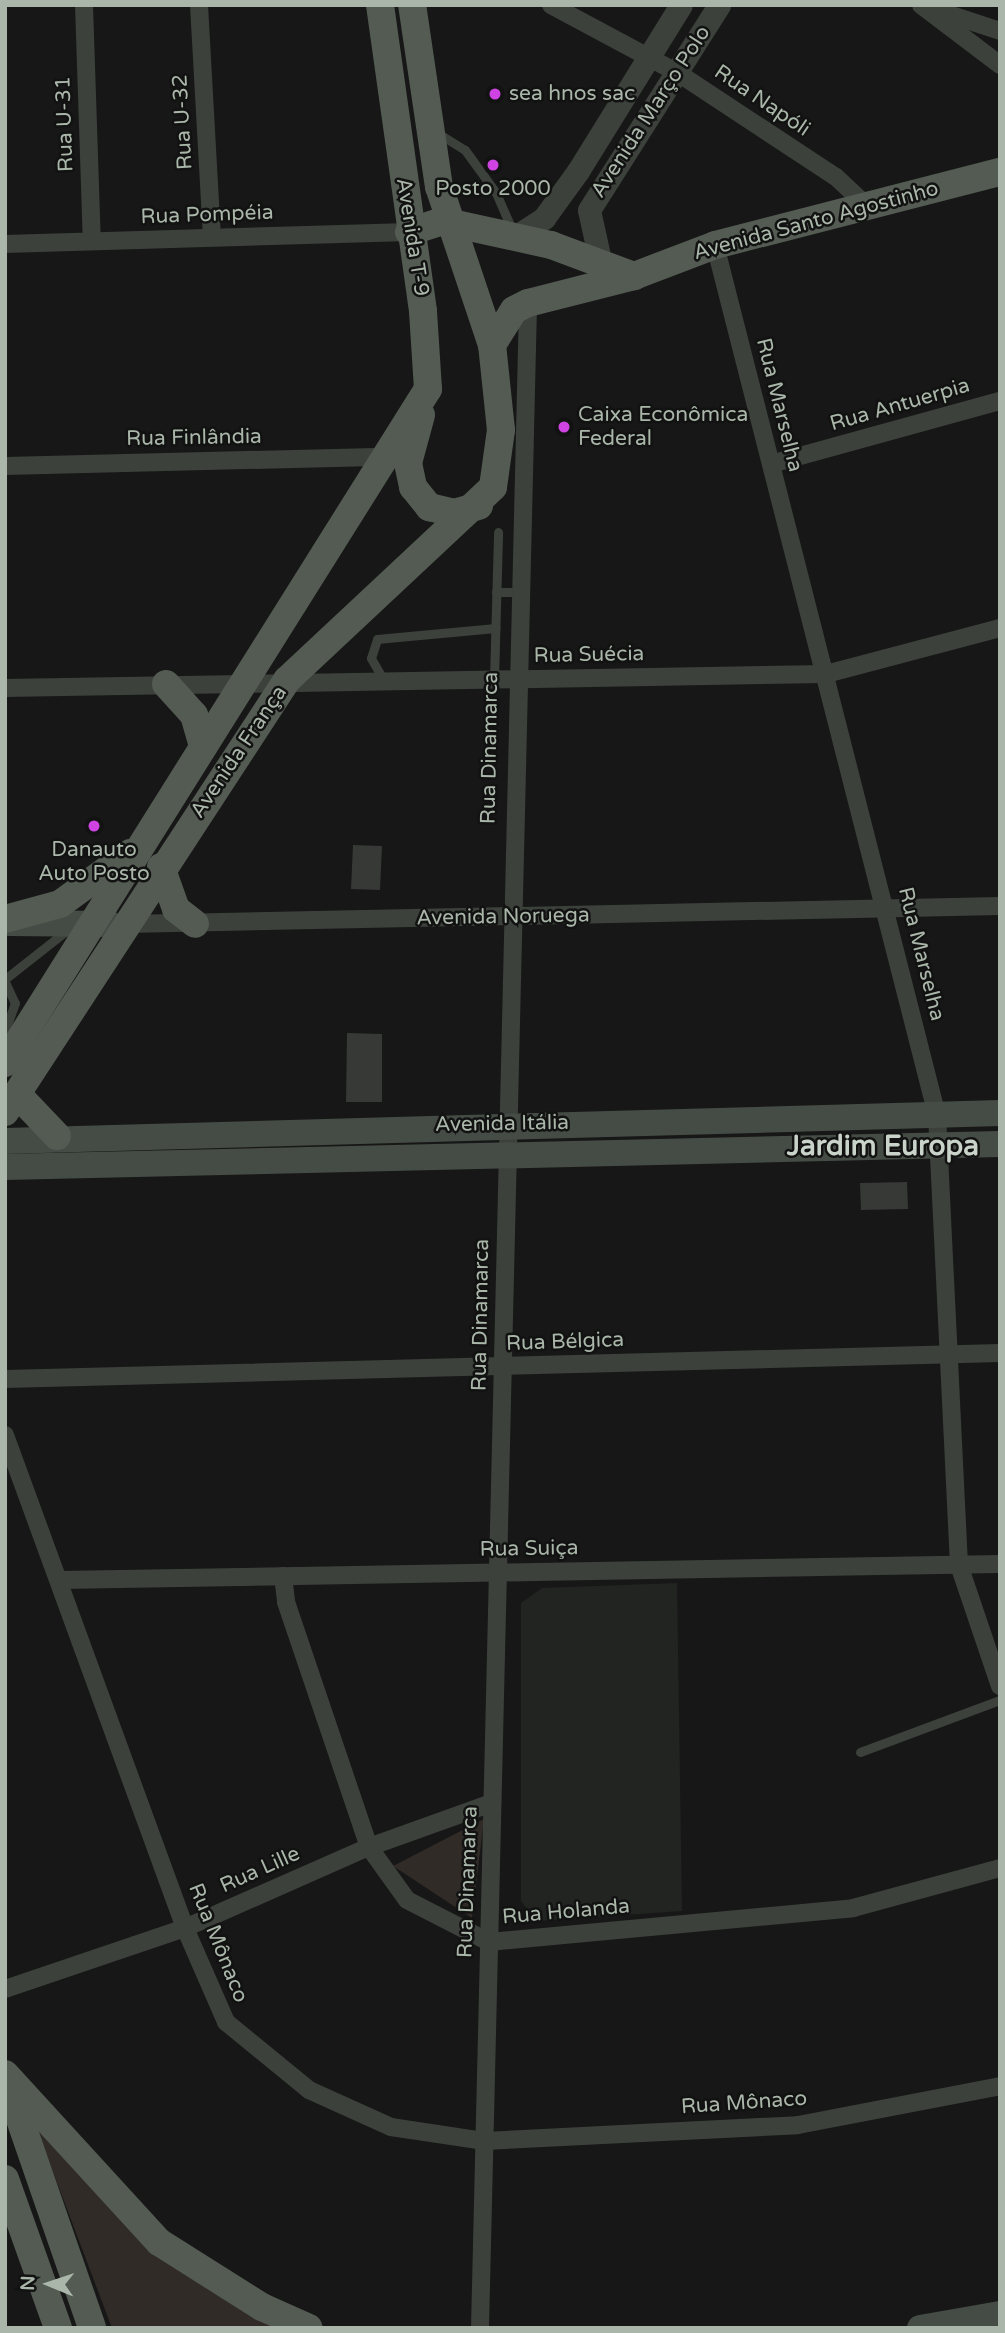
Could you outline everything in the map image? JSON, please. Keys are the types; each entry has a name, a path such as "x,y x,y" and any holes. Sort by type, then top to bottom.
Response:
{"main road":[{"name":"Avenida T-9","path":"380,5 428,389"},
{"name":"Avenida T-9","path":"412,5 426,127 454,228 492,345"},
{"name":"Avenida Santo Agostinho","path":"492,345 514,310 528,303 634,276 715,245 1000,172"},
{"path":"409,232 431,220 454,228 515,237 600,260 634,276"},
{"name":"Avenida França","path":"11,1103 161,867 287,680 479,506 493,487 501,430 492,345"},
{"path":"385,457 428,389"},
{"path":"428,389 408,463 413,487 429,508 454,513 479,506"},
{"name":"Avenida França","path":"5,1063 86,923 149,838 243,681 385,457"},
{"path":"166,684 194,715 203,747"},
{"path":"5,921 85,891 149,838"},
{"path":"161,867 176,909 195,924"},
{"name":"Avenida Noruega","path":"5,921 126,924"},
{"path":"11,1103 57,1136"},
{"name":"Avenida Itália","path":"5,1141 57,1136 1000,1113"},
{"name":"Avenida Itália","path":"5,1167 507,1153 1000,1144"},
{"path":"5,2076 92,2328"},
{"path":"5,2076 159,2242 262,2307 310,2328"},
{"path":"5,2179 58,2328"},
{"path":"920,2328 1000,2314"}],"street":[{"name":"Rua U-31","path":"84,5 92,241"},
{"name":"Rua U-32","path":"199,5 212,237"},
{"name":"Rua Napóli","path":"551,5 678,73 836,177 867,206"},
{"name":"Avenida Março Polo","path":"515,237 544,218 681,5"},
{"name":"Avenida Março Polo","path":"600,260 589,210 719,5"},
{"path":"922,5 1000,31"},
{"path":"922,5 1000,65"},
{"name":"Rua Pompéia","path":"5,244 409,232"},
{"name":"Rua Marselha","path":"715,245 887,908 937,1115 952,1353 959,1565 1000,1686"},
{"name":"Rua Dinamarca","path":"480,2328 508,1124 514,679 528,303"},
{"name":"Rua Antuerpia","path":"771,464 1000,401"},
{"name":"Rua Finlândia","path":"5,466 385,457"},
{"name":"Rua Suécia","path":"5,688 287,680 826,674 1000,628"},
{"name":"Avenida Noruega","path":"126,924 1000,906"},
{"name":"Rua Bélgica","path":"5,1379 1000,1353"},
{"name":"Rua Mônaco","path":"5,1435 185,1928 226,2022 309,2090 391,2127 485,2141 798,2125 1000,2086"},
{"name":"Rua Suiça","path":"59,1580 1000,1564"},
{"name":"Rua Holanda","path":"283,1576 286,1602 369,1847 407,1900 489,1942 853,1908 1000,1868"},
{"name":"Rua Lille","path":"5,1989 185,1928 369,1847 492,1803"}],"lane":[{"path":"426,127 465,150 496,193 515,237"},
{"path":"494,679 498,532"},
{"path":"496,592 517,592"},
{"path":"383,679 372,658 377,639 495,628"},
{"path":"5,1031 15,1003 5,981 86,923"},
{"path":"860,1752 1000,1700"}],"shaded area":[{"path":"677,1583 682,1911 536,1921 521,1901 521,1603 542,1588"},
{"path":"484,1819 472,1918 393,1866"},
{"path":"33,2119 96,2188 296,2328 112,2328"}],"building":[{"path":"353,845 382,846 380,890 351,889"},
{"path":"347,1033 382,1034 382,1102 346,1102"},
{"path":"907,1182 908,1209 861,1210 860,1183"}],"place":[{"name":"sea hnos sac","path":"495,94"},
{"name":"Posto 2000","path":"493,165"},
{"name":"Caixa Econômica Federal","path":"564,427"},
{"name":"Danauto Auto Posto","path":"94,826"}],"district":[{"name":"Jardim Europa","path":"883,1146"}]}
